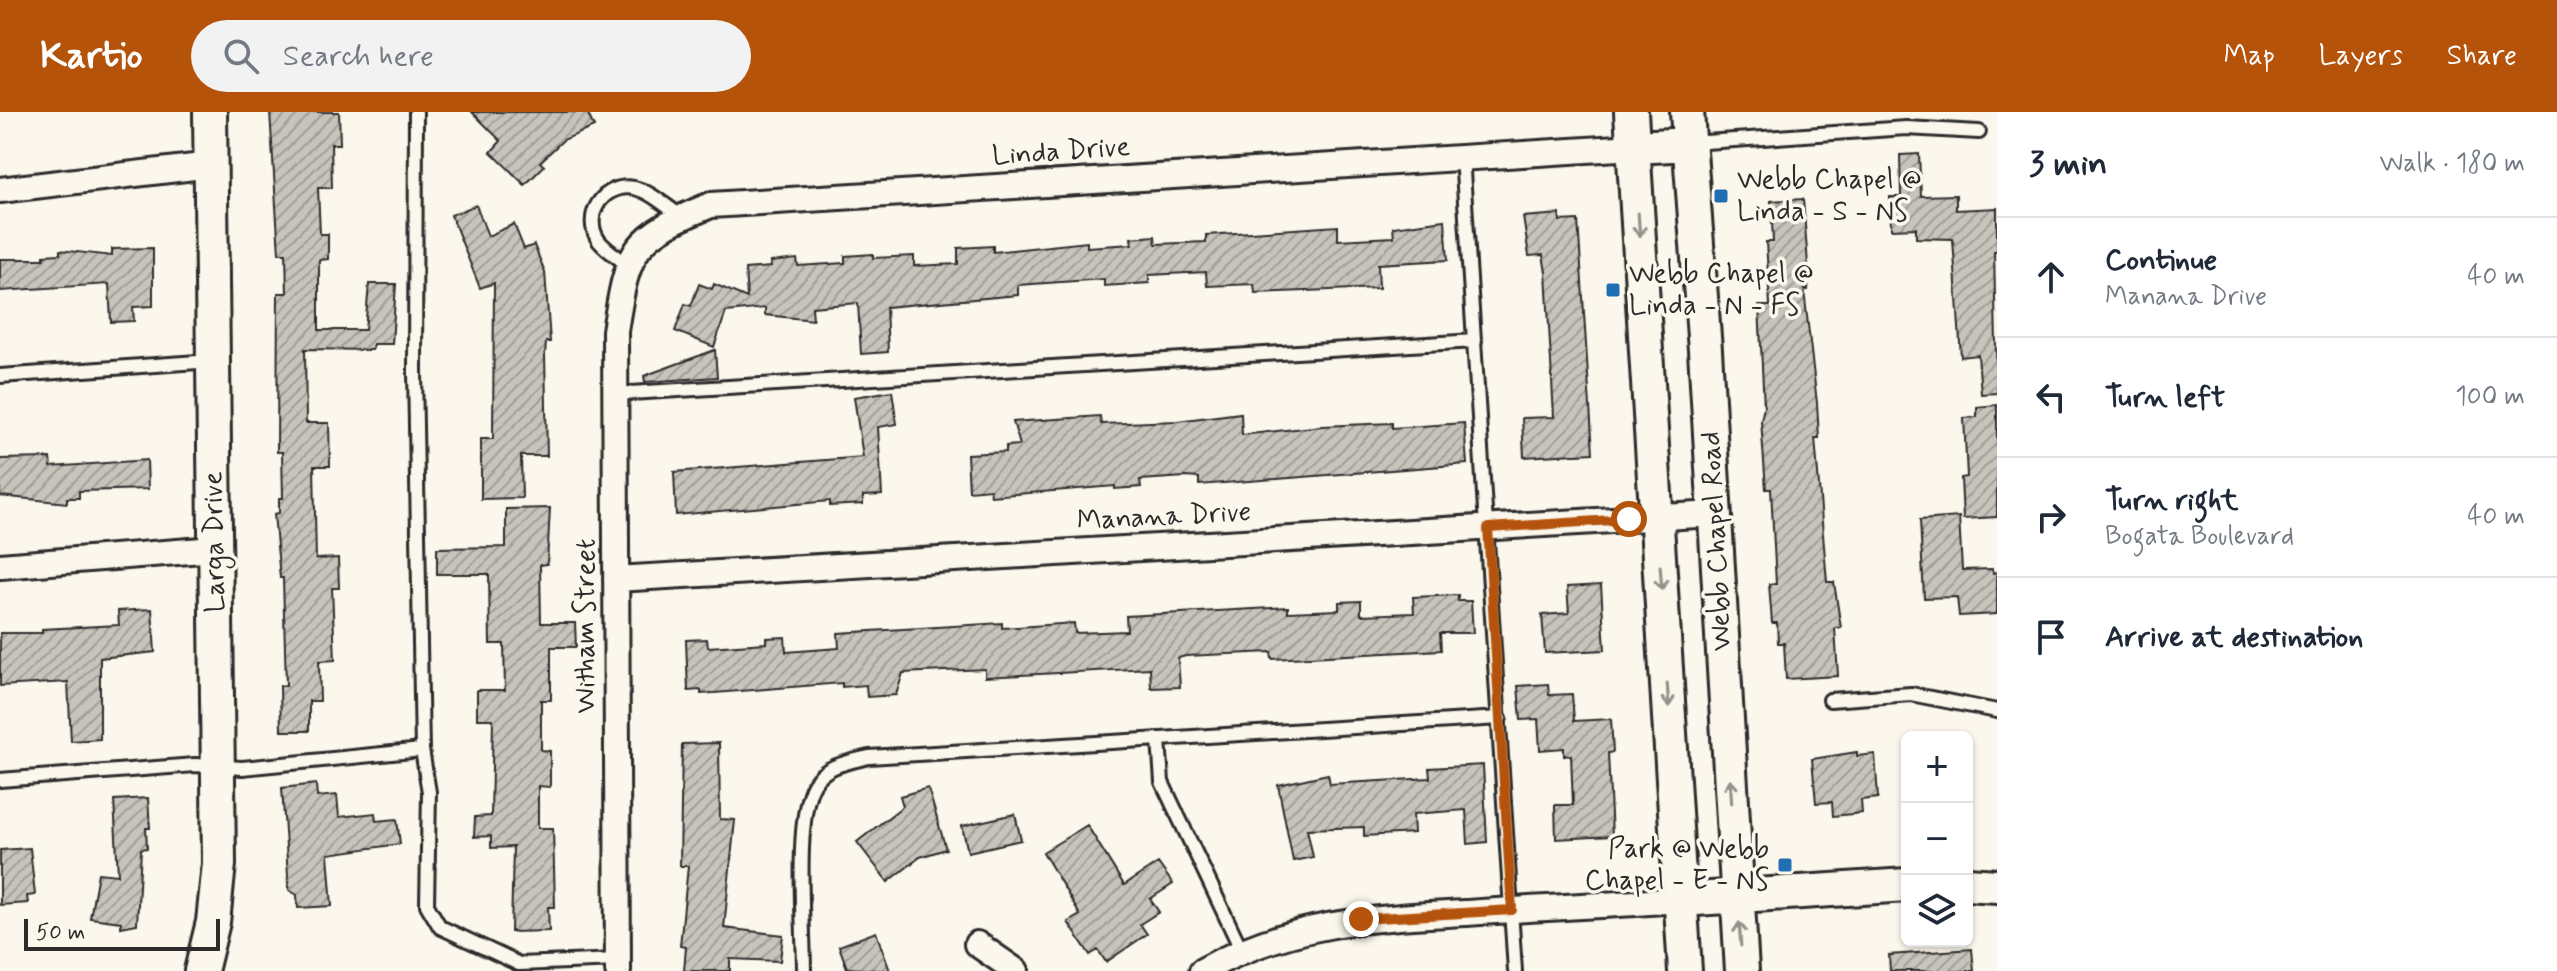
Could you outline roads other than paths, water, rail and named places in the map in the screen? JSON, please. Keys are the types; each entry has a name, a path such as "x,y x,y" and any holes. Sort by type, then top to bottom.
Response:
{"main road":[{"name":"Larga Drive","path":"201,971 213,922 219,864 210,112"},
{"name":"Webb Chapel Road","path":"1631,112 1685,971"},
{"name":"Webb Chapel Road","path":"1689,128 1742,971"},
{"path":"1634,147 1689,128"},
{"path":"1973,884 1997,886"},
{"path":"1681,900 1901,885"}],"street":[{"name":"Linda Drive","path":"625,273 637,247 667,222 711,205 1634,147"},
{"path":"0,190 211,165"},
{"name":"Witham Street","path":"618,966 614,394 615,331 625,273"},
{"name":"Manana Drive","path":"616,579 1715,514"},
{"path":"0,566 215,549"},
{"path":"1202,971 1241,949 1286,934 1361,919 1681,900"},
{"path":"977,944 1016,971"}],"lane":[{"path":"416,112 415,372 422,750 429,792 427,905 440,927 519,964 618,966"},
{"path":"1689,128 1906,128 1979,132"},
{"path":"1462,156 1515,971"},
{"path":"625,273 594,231 592,220 600,199 619,187 631,187 642,190 682,217"},
{"path":"614,394 1475,341"},
{"path":"0,376 213,361"},
{"path":"1830,700 1911,694 1997,711"},
{"path":"804,971 804,814 814,782 834,766 869,757 1500,718"},
{"path":"1159,739 1162,782 1241,949"},
{"path":"0,780 195,765 242,768 422,750"}],"place":[{"name":"Webb Chapel @ Linda - S - NS","path":"1721,196"},
{"name":"Webb Chapel @ Linda - N - FS","path":"1613,290"},
{"name":"Park @ Webb Chapel - E - NS","path":"1785,865"}]}
